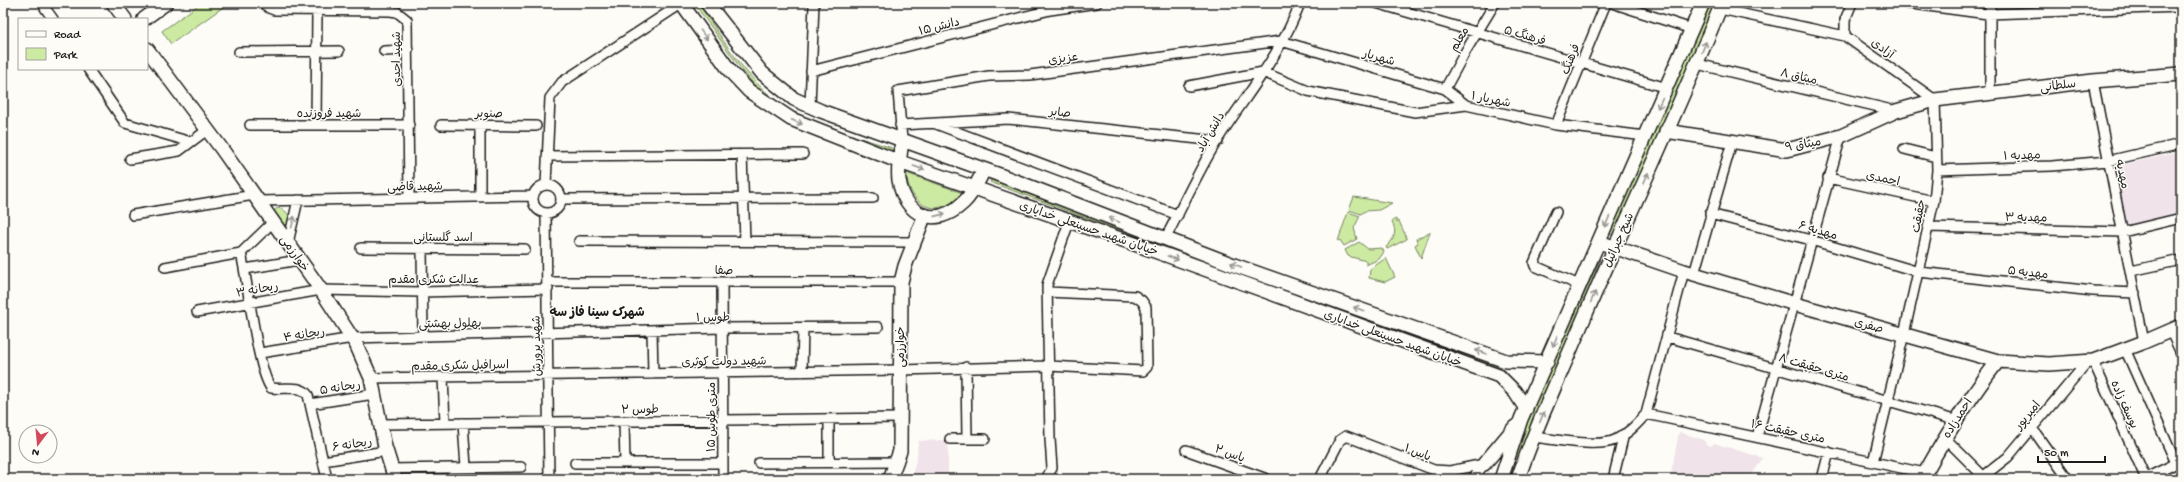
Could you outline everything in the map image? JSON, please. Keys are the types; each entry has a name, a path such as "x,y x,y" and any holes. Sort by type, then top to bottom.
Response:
{"street":[{"path":"113,3 124,18"},
{"path":"145,18 166,3"},
{"name":"شهید احدی","path":"264,3 269,8 274,10 397,12 407,20 408,198"},
{"path":"546,185 550,98 562,82 681,3"},
{"name":"خیابان شهید حسینعلی خدایاری","path":"681,3 730,71 749,91 770,107 810,127 900,162 1499,376 1514,392 1523,414"},
{"path":"810,106 814,3"},
{"name":"دانش ۱۵","path":"811,71 1050,10 1097,3"},
{"name":"دانش آباد","path":"1165,239 1218,141 1263,72 1281,41 1300,3"},
{"name":"فرهنگ ۵","path":"1376,3 1477,34 1667,88"},
{"name":"معلم","path":"1445,89 1496,3"},
{"name":"فرهنگ","path":"1556,125 1606,3"},
{"path":"1612,3 1692,29"},
{"name":"شیخ جبرائیل","path":"1502,476 1523,414 1703,3"},
{"path":"1721,6 1845,36 1845,20 1852,3"},
{"path":"1904,3 1988,14 2181,7"},
{"path":"1990,3 1988,14 1990,93"},
{"name":"خیابان شهید حسینعلی خدایاری","path":"711,4 762,73 794,100 1165,239 1506,361 1547,362"},
{"name":"شیخ جبرائیل","path":"1518,479 1533,437 1614,248 1697,64 1721,6"},
{"path":"45,8 52,18"},
{"path":"316,125 317,11"},
{"name":"آزادی","path":"1845,36 1935,100"},
{"name":"شهریار","path":"1281,41 1445,89 1466,106"},
{"name":"عزیزی","path":"902,140 898,91 989,76 1030,75 1281,41"},
{"name":"خوارزمی","path":"148,50 256,198 353,338 371,378 386,451 393,474"},
{"path":"384,51 408,50"},
{"path":"239,52 339,51"},
{"name":"میثاق ۸","path":"1697,64 1896,111"},
{"path":"89,70 125,123 191,142"},
{"path":"1189,86 1263,72"},
{"name":"شهریار ۱","path":"1263,72 1308,91 1415,112 1466,106 1556,125 1645,136"},
{"name":"سلطانی","path":"1935,100 2093,81 2181,74"},
{"name":"مهدیه","path":"2093,81 2144,342"},
{"name":"میثاق ۹","path":"1666,131 1787,150 1841,136 1896,111 1935,100"},
{"name":"حقیقت","path":"1873,462 1919,272 1934,201 1937,170 1935,100"},
{"name":"صابر","path":"900,125 1008,119 1218,141"},
{"path":"933,123 1178,215"},
{"path":"480,124 480,197"},
{"name":"صنوبر","path":"441,125 480,124 536,126"},
{"name":"شهید فروزنده","path":"250,125 408,125"},
{"path":"130,159 179,151 207,130"},
{"path":"1757,437 1795,304 1828,178 1841,136"},
{"path":"902,140 898,175 904,197 915,212 924,217 938,215 957,208 975,188 984,170"},
{"path":"1533,437 1585,443 1614,440 1633,428 1646,414 1668,337 1710,214 1732,142"},
{"name":"مهدیه ۱","path":"1937,170 2052,166 2108,161 2181,144"},
{"path":"1904,149 1936,157"},
{"path":"547,156 803,154"},
{"path":"742,155 745,241"},
{"name":"احمدی","path":"1828,178 1934,201"},
{"path":"546,185 555,187 561,199 558,207 546,213 534,206 533,196 537,188 546,185"},
{"name":"شهید قاضی","path":"133,215 256,198 298,200 533,196"},
{"path":"561,199 873,198"},
{"path":"288,243 298,200"},
{"path":"1556,212 1534,263 1535,266 1579,285"},
{"name":"شهید پرورش","path":"546,213 549,376 548,479"},
{"name":"مهدیه ۶","path":"1710,214 1811,240 1919,272"},
{"name":"خوارزمی","path":"890,479 898,462 900,451 901,282 924,217"},
{"name":"مهدیه ۳","path":"1928,227 2123,232 2181,218"},
{"path":"165,267 242,253 273,222"},
{"path":"1046,479 1052,468 1048,366 1047,285 1069,222"},
{"path":"579,241 914,242"},
{"name":"صفری","path":"1599,242 1689,272 1795,304 1998,361 2049,364 2091,361 2144,342 2176,328"},
{"name":"اسد گلستانی","path":"361,248 526,249"},
{"path":"422,248 421,292 423,336"},
{"path":"242,253 260,353 267,383 271,388 298,388 304,391 310,404 327,479"},
{"path":"245,269 299,260"},
{"path":"2131,271 2181,260"},
{"name":"مهدیه ۵","path":"1919,272 2093,291 2135,293"},
{"name":"صفا","path":"548,285 722,282 901,282"},
{"name":"۱۵ متری طوس","path":"722,282 723,479"},
{"name":"عدالت شکری مقدم","path":"321,290 421,292 548,285"},
{"name":"ریحانه ۳","path":"198,312 321,290"},
{"name":"شهید دولت کوثری","path":"549,376 1048,366 1143,371 1148,362 1146,307 1142,300 1135,296 1047,292"},
{"name":"طوس ۱","path":"548,333 722,328 878,327"},
{"path":"802,372 803,328"},
{"path":"2176,328 2181,353"},
{"path":"652,330 653,374"},
{"name":"بهلول بهشتی","path":"353,338 548,333"},
{"name":"۸ متری حقیقت","path":"1668,337 1954,420"},
{"name":"ریحانه ۴","path":"260,353 353,338"},
{"path":"2125,349 2178,462"},
{"path":"1499,376 1504,372 1506,361"},
{"name":"احمدزاده","path":"1925,476 1954,420 1998,361"},
{"name":"امیرپور","path":"1984,478 2008,457 2091,361"},
{"name":"یوسف زاده","path":"2091,361 2146,479 2178,462"},
{"path":"966,367 967,439"},
{"name":"اسرافیل شکری مقدم","path":"371,378 549,376"},
{"path":"443,377 445,424"},
{"name":"ریحانه ۵","path":"310,404 374,394"},
{"path":"1473,479 1523,414"},
{"name":"۱۶ متری حقیقت","path":"1646,414 1829,452 1925,476"},
{"name":"طوس ۲","path":"380,424 900,418"},
{"path":"829,419 829,462"},
{"path":"624,421 625,463"},
{"path":"463,423 466,467"},
{"path":"2032,428 2068,479"},
{"path":"1613,479 1624,434"},
{"name":"یاس ۱","path":"1320,479 1340,440 1346,436 1434,470 1450,471 1484,464"},
{"path":"1944,438 1984,478"},
{"path":"950,439 984,439"},
{"name":"یاس ۲","path":"1186,450 1267,479"},
{"name":"ریحانه ۶","path":"323,461 386,451"},
{"path":"1822,479 1829,452"},
{"path":"759,463 898,462"},
{"path":"575,463 723,463"},
{"path":"1484,464 1497,466 1502,476"},
{"path":"393,474 466,467 521,467"}],"shaded area":[{"path":"2176,153 2181,174 2181,217 2126,229 2112,167"},
{"path":"1679,432 1704,440 1706,444 1711,446 1714,443 1763,458 1749,479 1670,479"},
{"path":"948,440 948,479 911,479 917,457 918,441"}],"green space":[{"path":"201,3 229,3 171,44 162,31"},
{"path":"694,3 698,3 729,49 752,78 779,102 805,118 892,148 893,152 793,115 778,104 756,87 739,66"},
{"path":"1710,3 1715,3 1615,233 1611,235 1609,232"},
{"path":"906,173 963,193 954,201 944,206 935,208 927,206 919,202 913,195"},
{"path":"991,180 1501,366 1500,368 1207,263 990,182"},
{"path":"1354,197 1392,203 1379,210 1365,211 1361,214 1349,210"},
{"path":"277,208 283,209 290,216 288,230 273,212"},
{"path":"1348,212 1360,216 1354,228 1357,239 1344,246 1340,240 1338,241"},
{"path":"1396,219 1397,223 1399,221 1407,239 1387,249 1386,247 1393,238 1395,232 1392,221"},
{"path":"1430,232 1421,258 1415,245 1418,243 1416,239"},
{"path":"1359,242 1368,249 1382,248 1384,252 1379,259 1366,265 1366,261 1348,256 1345,250"},
{"path":"1386,258 1395,277 1385,282 1369,278 1370,269"},
{"path":"1600,259 1584,306 1534,414 1512,479 1506,479 1530,412"}],"district":[{"name":"شهرک سینا فاز سه","path":"597,311"}]}
